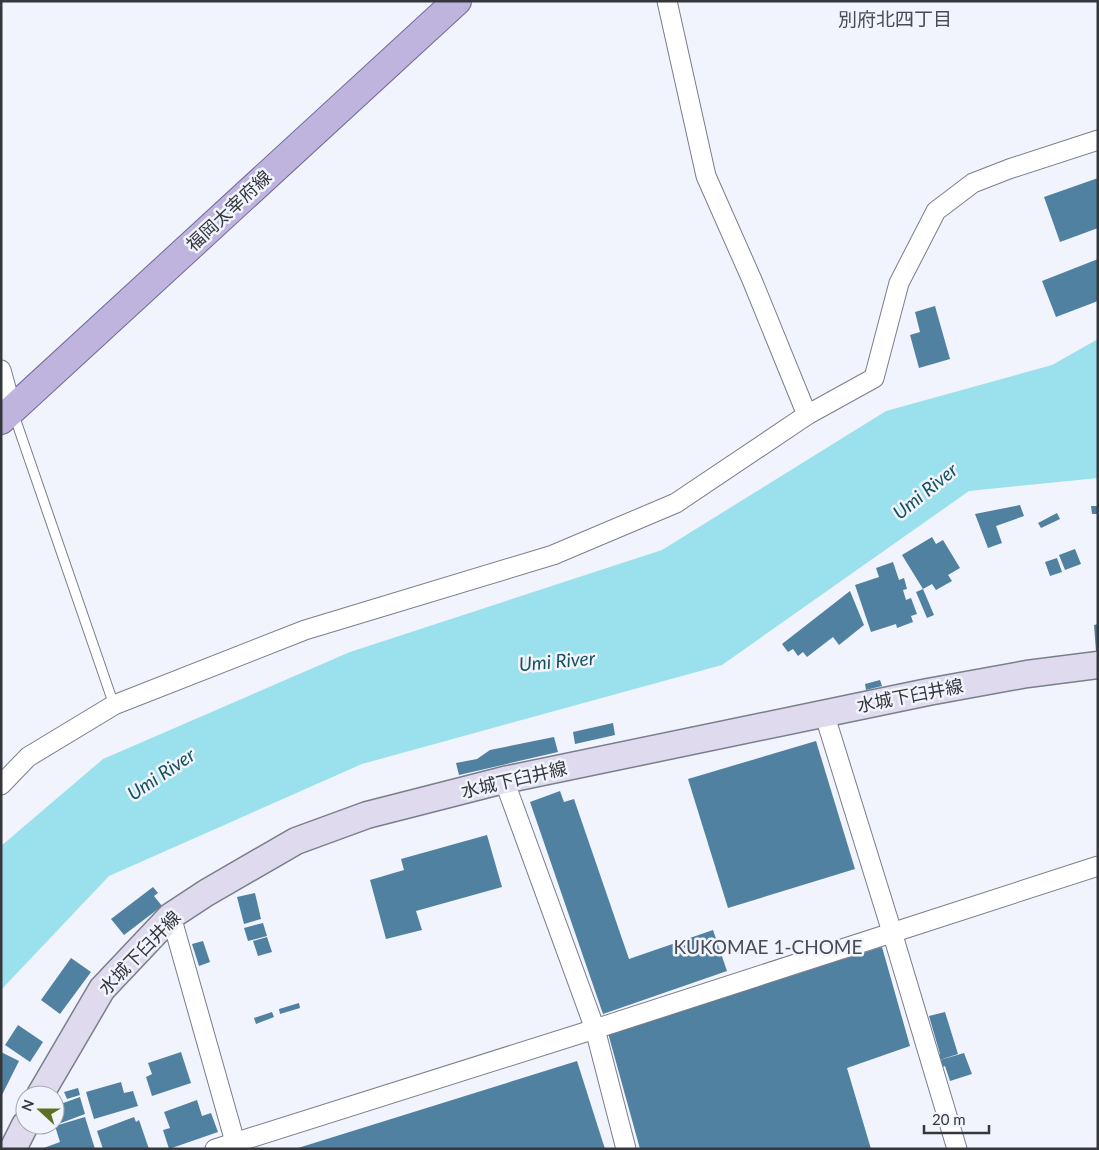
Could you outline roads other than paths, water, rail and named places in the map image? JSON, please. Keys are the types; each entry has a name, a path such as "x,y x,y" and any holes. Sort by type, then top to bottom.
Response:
{"main road":[{"name":"福岡太宰府線","path":"7,415 457,1"},
{"name":"水城下臼井線","path":"46,1085 102,989 171,916 206,893 296,842 367,815 504,780 928,692 1027,674 1098,665"},
{"path":"13,1149 20,1135"}],"street":[{"path":"667,1 706,176 752,280 807,415"},
{"path":"1,785 28,757 114,705 305,630 553,556 676,503 807,415 874,378 899,283 936,211 973,183 1009,169 1098,140"},
{"path":"1,370 7,415"},
{"path":"824,713 957,1149"},
{"path":"504,780 595,1029 626,1149"},
{"path":"215,1149 236,1146 1098,866"},
{"path":"171,916 236,1146"}],"lane":[{"path":"7,415 114,705"}],"water":[{"name":"Umi River","path":"1098,339 1098,478 969,491 722,665 362,764 109,876 1,990 1,846 103,759 350,652 662,550 886,411 1052,365"}],"district":[{"name":"別府北四丁目","path":"895,19"},
{"name":"KUKOMAE 1-CHOME","path":"768,947"}]}
